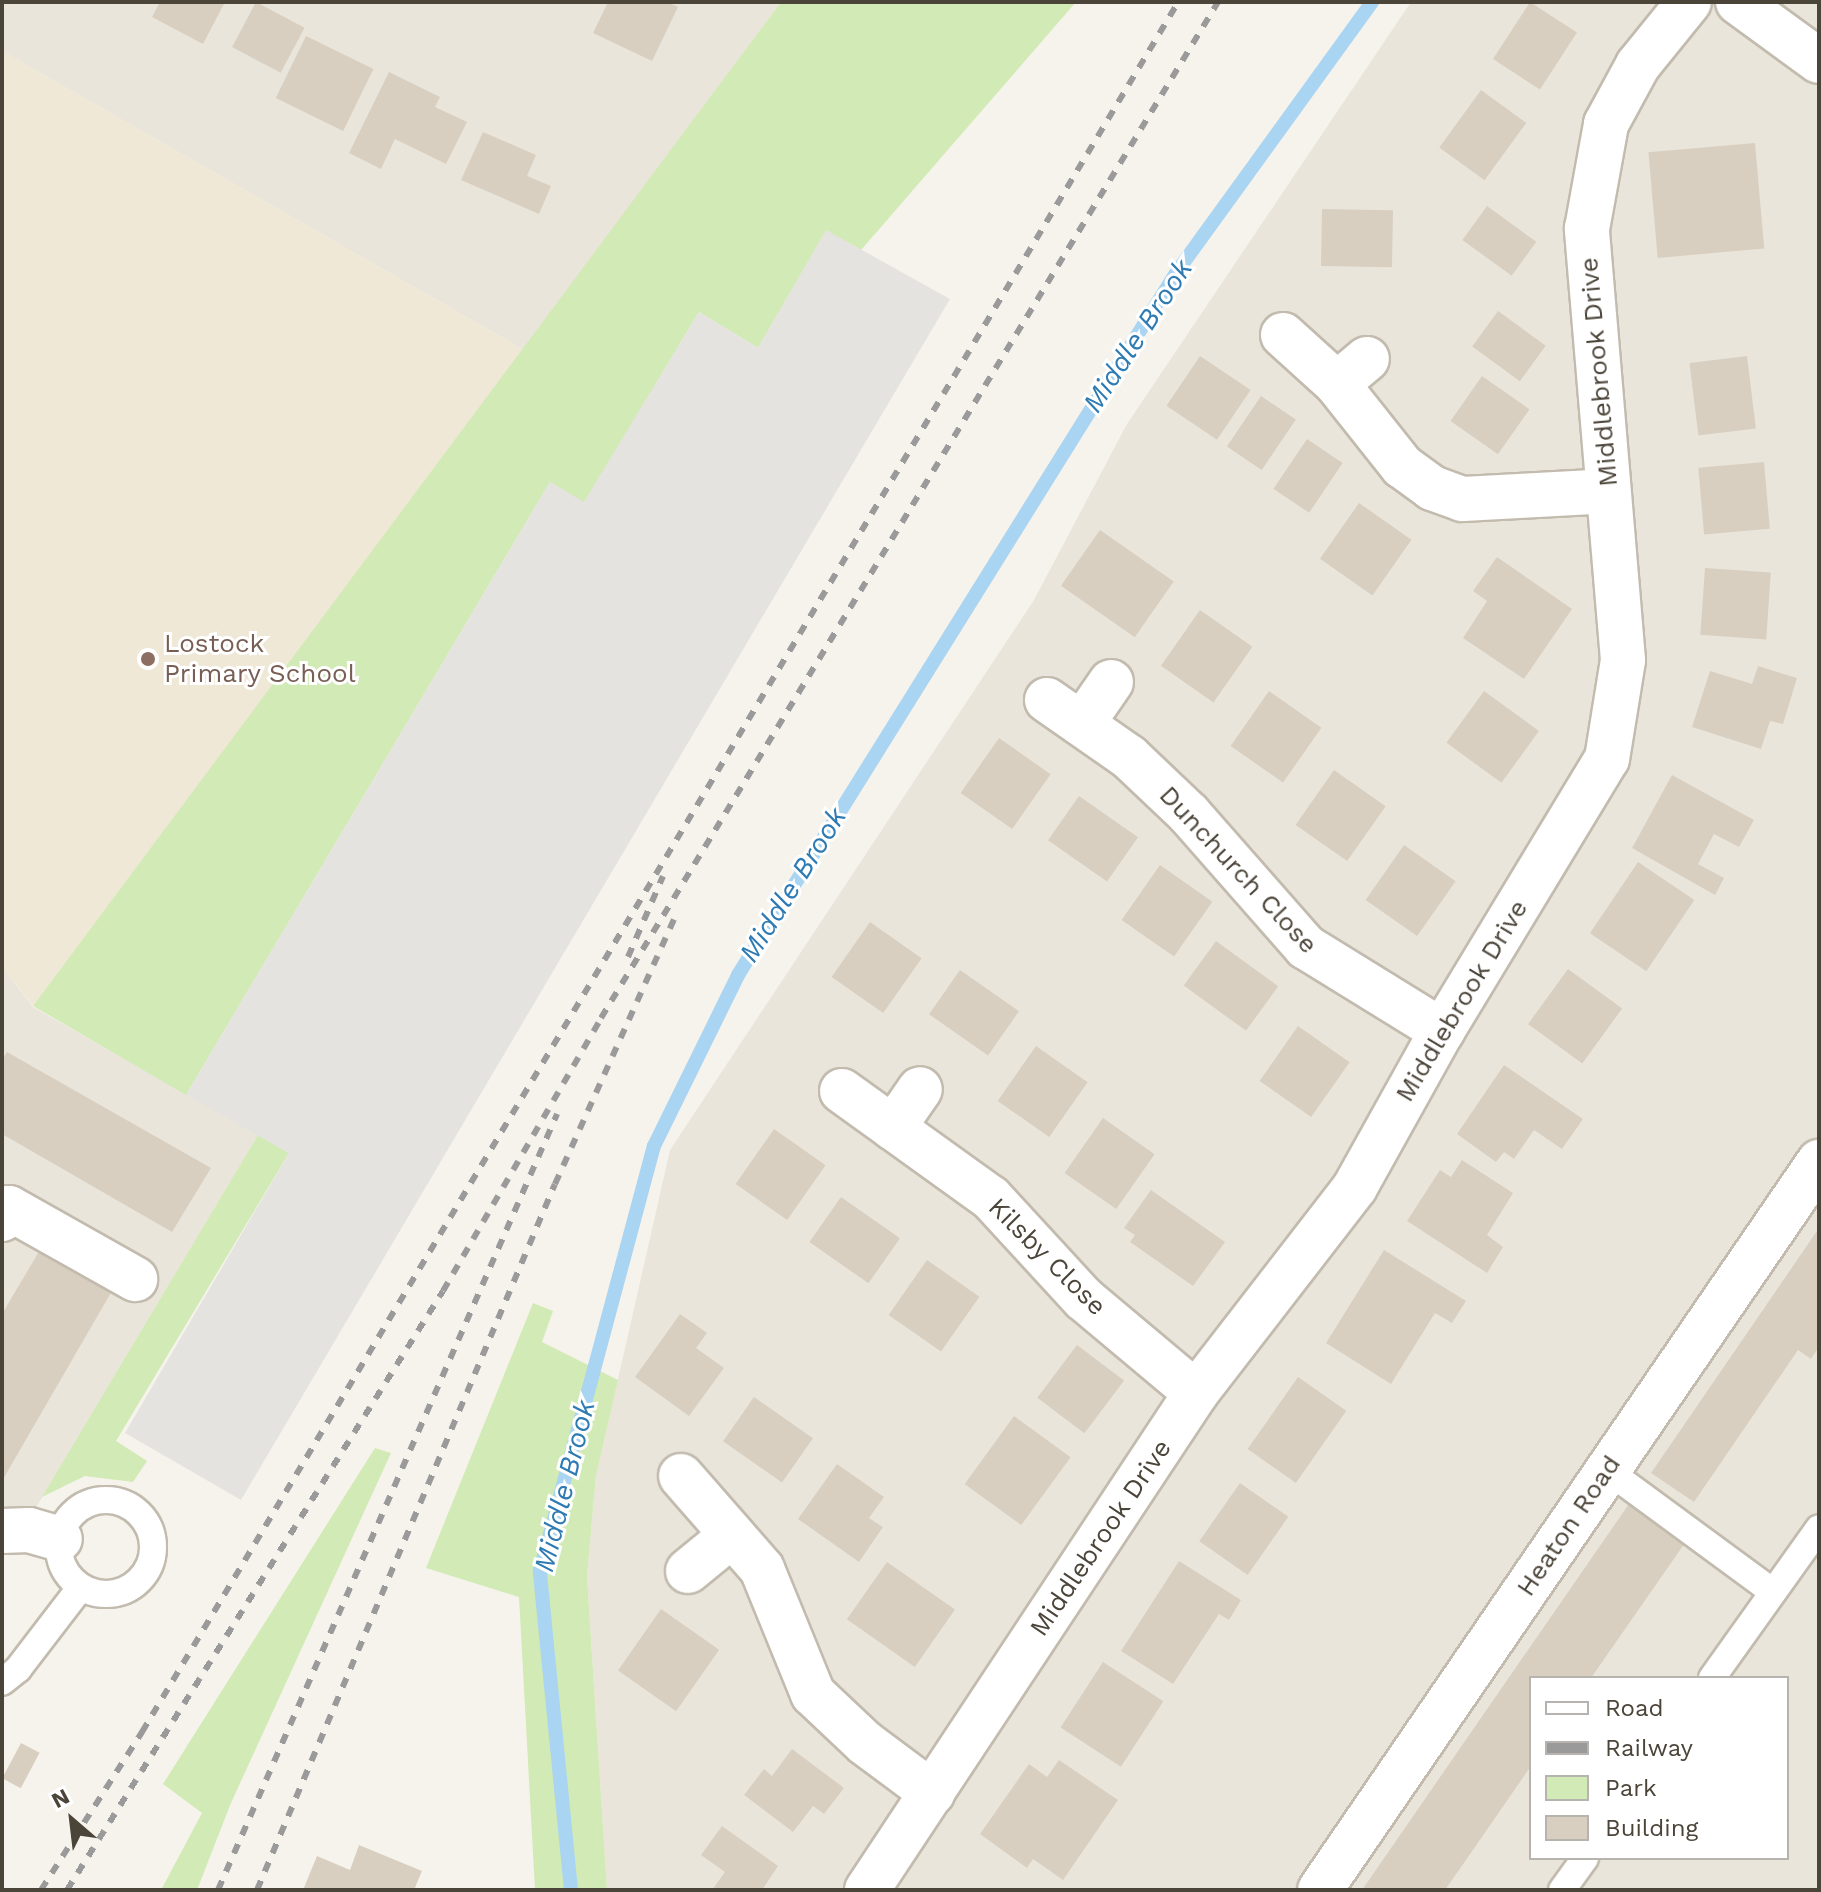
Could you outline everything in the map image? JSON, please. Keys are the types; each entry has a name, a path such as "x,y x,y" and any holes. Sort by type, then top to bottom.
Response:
{"street":[{"name":"Middlebrook Drive","path":"867,1890 1196,1393 1355,1187 1442,1031 1607,759 1623,660 1587,229 1606,124 1638,65 1689,2"},
{"path":"1738,2 1819,61"},
{"path":"1283,335 1352,372 1369,430 1432,488 1462,499 1608,491"},
{"name":"Dunchurch Close","path":"1111,682 1064,712 1129,757 1189,814 1306,947 1338,971 1442,1031"},
{"path":"893,1128 920,1089"},
{"name":"Kilsby Close","path":"842,1091 991,1198 1084,1299 1196,1393"},
{"name":"Heaton Road","path":"1320,1890 1819,1162"},
{"path":"4,1210 135,1279"},
{"path":"681,1476 773,1589 813,1694 865,1743 932,1793"},
{"path":"2,1531 29,1530 60,1539"},
{"path":"688,1571 732,1535"}],"lane":[{"path":"1607,1470 1773,1592"},
{"path":"96,1501 126,1504 149,1525 153,1555 139,1582 110,1594 81,1587 62,1563 60,1539 69,1518 96,1501"},
{"path":"1713,1676 1819,1528"},
{"path":"2,1682 18,1669 81,1587"},
{"path":"1562,1890 1584,1860"}],"shaded area":[{"path":"2,2 781,2 524,350 2,51"},
{"path":"1411,2 1819,2 1819,1890 607,1890 587,1576 596,1476 670,1150 1034,600 1127,424"},
{"name":"Lostock Primary School","path":"2,51 524,350 33,1006 2,967"},
{"path":"826,230 950,299 241,1500 125,1433 289,1153 186,1095 550,482 584,502 699,312 758,348"},
{"path":"2,967 33,1007 258,1135 12,1548 2,1546"}],"green space":[{"path":"781,2 1076,2 861,250 826,231 758,348 699,312 584,503 550,482 186,1095 33,1006"},
{"path":"258,1135 289,1153 116,1441 147,1461 133,1482 85,1476 42,1497"},
{"path":"533,1303 553,1311 542,1342 618,1380 596,1476 587,1576 607,1890 535,1890 519,1597 426,1568"},
{"path":"375,1448 391,1453 231,1803 197,1890 161,1890 202,1813 163,1784"}],"building":[{"path":"160,2 225,2 203,44 152,17"},
{"path":"256,2 305,28 281,73 232,47"},
{"path":"608,2 667,2 678,7 652,61 593,33"},
{"path":"1530,2 1577,32 1540,90 1493,59"},
{"path":"306,36 373,69 343,131 276,98"},
{"path":"389,72 440,97 435,107 467,122 446,164 395,139 381,169 349,153"},
{"path":"1481,90 1526,123 1485,180 1439,147"},
{"path":"483,132 536,155 527,176 551,186 539,214 461,180"},
{"path":"1755,143 1764,249 1658,258 1648,152"},
{"path":"1487,206 1536,242 1512,276 1462,240"},
{"path":"1322,209 1393,210 1392,267 1321,266"},
{"path":"1498,311 1546,346 1520,381 1472,347"},
{"path":"1200,356 1251,390 1217,440 1166,406"},
{"path":"1747,356 1756,428 1698,436 1689,363"},
{"path":"1482,376 1530,409 1498,454 1450,421"},
{"path":"1261,396 1296,419 1262,470 1227,447"},
{"path":"1307,439 1343,463 1309,513 1273,489"},
{"path":"1764,462 1770,529 1704,534 1698,468"},
{"path":"1359,503 1411,540 1372,595 1320,559"},
{"path":"1100,530 1174,582 1135,637 1061,586"},
{"path":"1497,557 1572,609 1524,679 1463,638 1487,601 1473,591"},
{"path":"1705,568 1771,573 1766,639 1700,635"},
{"path":"1200,610 1252,647 1213,702 1161,666"},
{"path":"1758,666 1797,678 1783,724 1770,721 1761,749 1692,727 1710,671 1752,684"},
{"path":"1269,691 1321,728 1283,783 1231,746"},
{"path":"1484,691 1539,731 1501,783 1446,743"},
{"path":"999,738 1051,774 1012,829 961,793"},
{"path":"1334,770 1386,806 1347,861 1296,825"},
{"path":"1672,775 1754,820 1739,847 1714,834 1698,864 1724,878 1715,895 1632,848"},
{"path":"1079,796 1138,837 1107,882 1048,840"},
{"path":"1404,845 1456,881 1417,936 1366,900"},
{"path":"1638,862 1694,900 1646,971 1590,933"},
{"path":"1160,865 1212,902 1174,957 1122,920"},
{"path":"870,922 922,958 883,1013 832,977"},
{"path":"1216,941 1278,986 1246,1031 1184,985"},
{"path":"1568,969 1622,1008 1582,1063 1528,1024"},
{"path":"960,970 1019,1011 988,1056 929,1014"},
{"path":"1298,1026 1350,1062 1311,1117 1260,1081"},
{"path":"1036,1046 1088,1082 1049,1137 998,1101"},
{"path":"7,1052 211,1168 172,1232 2,1134 2,1060"},
{"path":"1504,1065 1583,1119 1562,1149 1534,1130 1514,1159 1504,1152 1496,1162 1457,1134"},
{"path":"1103,1118 1155,1154 1116,1209 1065,1173"},
{"path":"774,1129 826,1165 787,1220 736,1184"},
{"path":"1462,1160 1513,1193 1487,1235 1503,1247 1487,1273 1407,1221 1440,1170 1451,1177"},
{"path":"1151,1190 1225,1242 1193,1286 1130,1242 1135,1235 1124,1228"},
{"path":"841,1197 900,1238 868,1283 809,1242"},
{"path":"1819,1228 1819,1347 1811,1359 1798,1350 1694,1502 1651,1473"},
{"path":"44,1243 116,1284 2,1481 2,1314"},
{"path":"1384,1250 1466,1301 1452,1323 1435,1313 1391,1384 1326,1343"},
{"path":"927,1260 979,1297 941,1352 889,1315"},
{"path":"680,1314 707,1333 696,1348 724,1368 689,1416 635,1377"},
{"path":"1077,1345 1124,1381 1084,1433 1037,1398"},
{"path":"1298,1377 1346,1411 1296,1483 1248,1449"},
{"path":"754,1397 813,1438 782,1483 723,1441"},
{"path":"1014,1416 1071,1457 1021,1525 965,1484"},
{"path":"837,1464 884,1497 869,1518 883,1527 859,1562 798,1519"},
{"path":"1240,1483 1288,1517 1248,1575 1199,1541"},
{"path":"1631,1501 1687,1540 1592,1676 1529,1676 1529,1769 1445,1890 1362,1890"},
{"path":"1179,1561 1241,1600 1229,1620 1219,1614 1173,1684 1121,1651"},
{"path":"887,1562 955,1610 915,1667 847,1619"},
{"path":"661,1609 719,1650 676,1711 618,1670"},
{"path":"1103,1662 1163,1701 1121,1767 1061,1727"},
{"path":"21,1743 40,1753 21,1788 2,1778"},
{"path":"792,1749 844,1788 824,1814 813,1806 793,1832 744,1795 764,1769 772,1776"},
{"path":"1059,1760 1118,1800 1063,1880 1033,1859 1027,1868 980,1834 1029,1764 1047,1777"},
{"path":"722,1826 778,1866 762,1890 712,1890 725,1872 701,1855"},
{"path":"359,1845 422,1871 414,1890 303,1890 317,1856 350,1870"}],"waterway":[{"name":"Middle Brook","path":"571,1890 540,1571 654,1146 738,975 1176,273 1372,2"}],"railway":[{"path":"41,1890 142,1732 1178,2"},
{"path":"67,1890 443,1291 601,1018 1218,2"},
{"path":"628,957 663,876"},
{"path":"257,1890 555,1184 677,912"},
{"path":"218,1890 557,1114"}],"place":[{"name":"Lostock Primary School","path":"148,659"}]}
